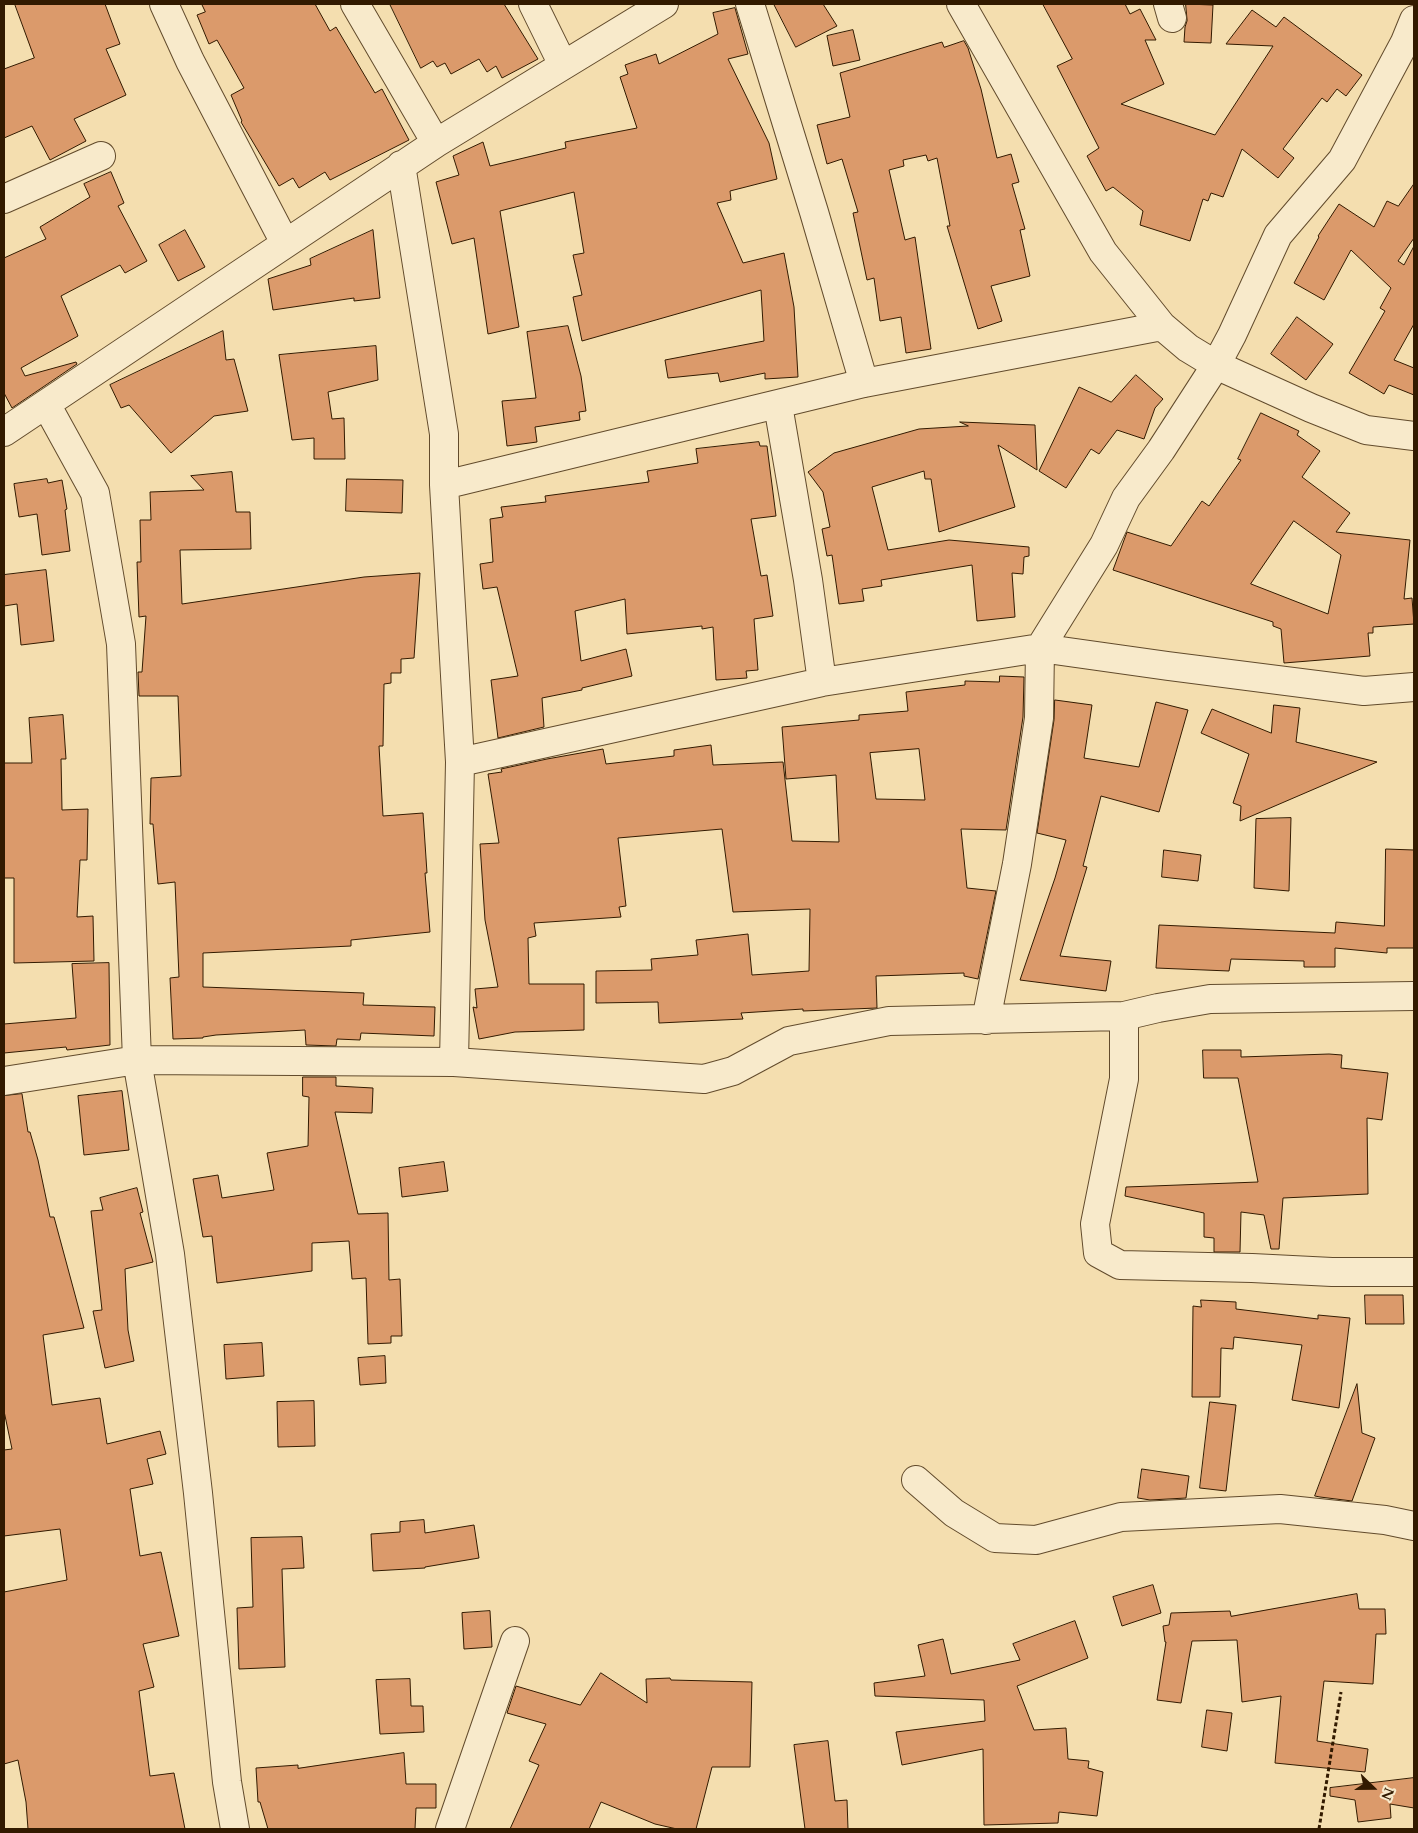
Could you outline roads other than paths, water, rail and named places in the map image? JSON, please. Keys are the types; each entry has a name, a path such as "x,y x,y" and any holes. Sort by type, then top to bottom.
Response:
{"street":[{"path":"164,4 190,61 285,243"},
{"path":"355,4 436,142"},
{"path":"533,4 563,65"},
{"path":"4,432 436,142 664,4"},
{"path":"750,4 864,383"},
{"path":"962,4 1103,252 1162,326 1188,348 1216,365 1311,408 1366,430 1414,436"},
{"path":"986,1020 1017,864 1037,728 1040,648 1104,545 1126,498 1161,450 1216,365 1232,335 1278,235 1342,160 1406,42 1414,20"},
{"path":"4,199 101,156"},
{"path":"401,165 444,434 444,485 460,762 454,1062"},
{"path":"444,485 864,383 1162,326"},
{"path":"46,404 95,493 120,644 137,1060 170,1254 197,1483 227,1782 235,1829"},
{"path":"778,405 808,580 822,682"},
{"path":"460,762 822,682 1040,648 1364,691 1414,687"},
{"path":"4,1081 137,1060 454,1062 704,1080 734,1071 789,1041 889,1021 1124,1016 1210,999 1414,996"},
{"path":"1124,1016 1124,1079 1096,1224 1098,1253 1120,1265 1332,1272 1414,1272"},
{"path":"916,1480 954,1513 994,1538 1036,1540 1121,1517 1280,1509 1384,1520 1414,1526"},
{"path":"450,1829 516,1641"}]}
